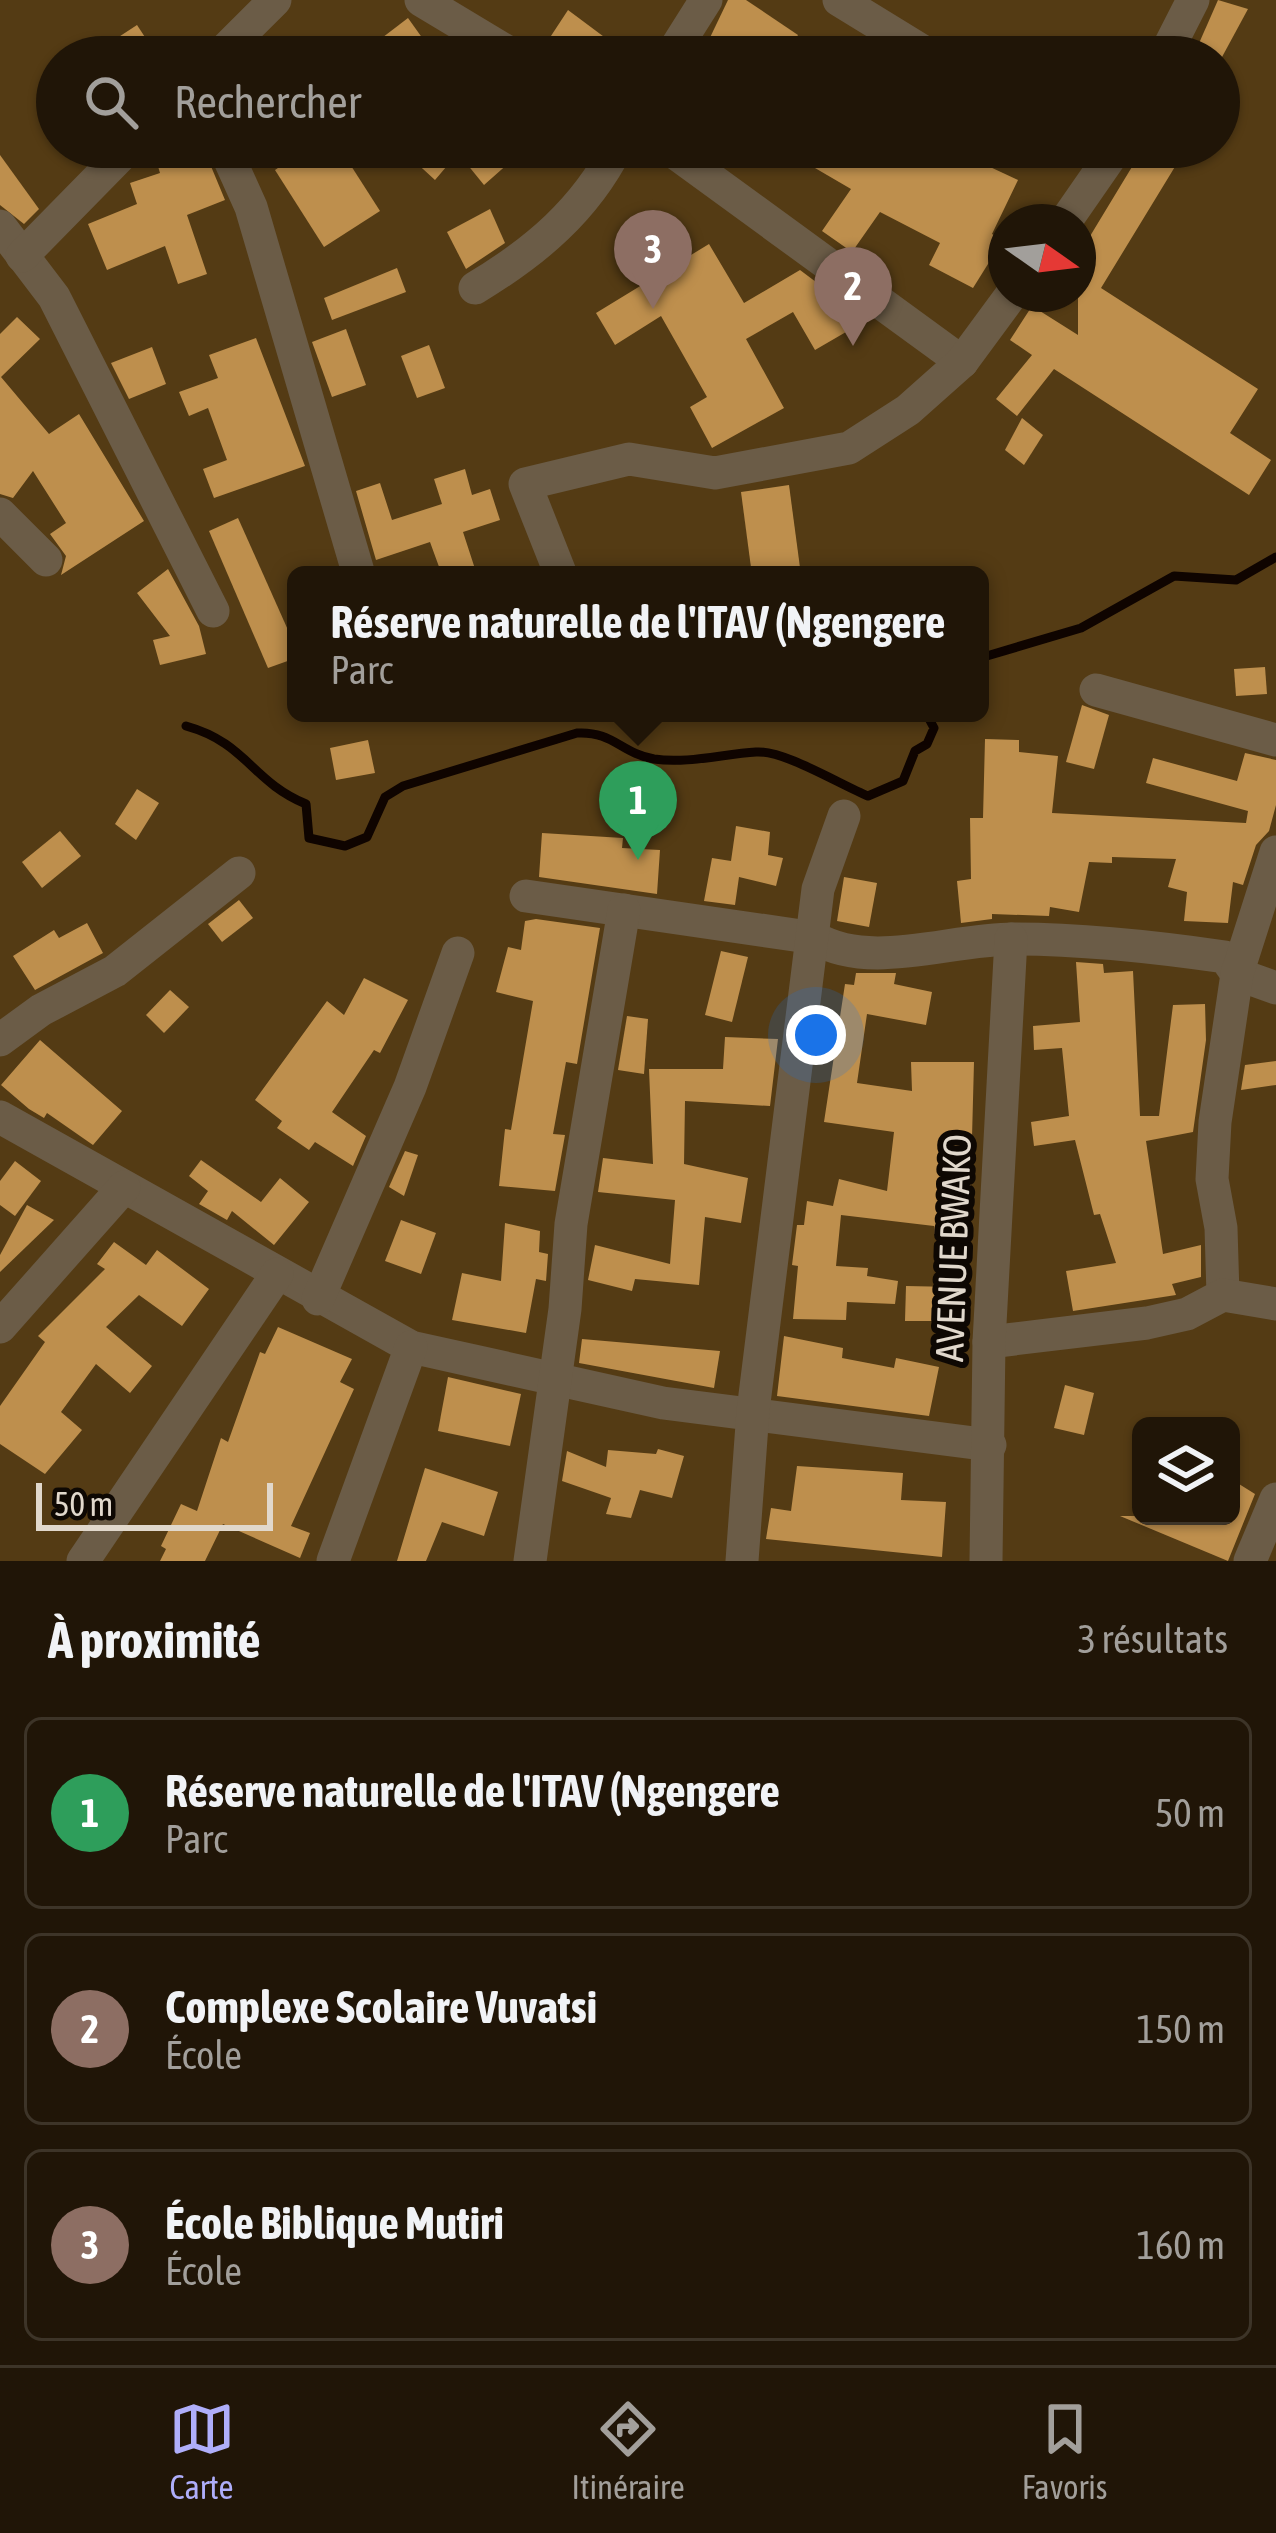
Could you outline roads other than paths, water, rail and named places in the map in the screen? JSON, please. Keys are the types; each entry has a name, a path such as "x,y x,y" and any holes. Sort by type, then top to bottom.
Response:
{"street":[{"path":"239,36 275,0"},
{"path":"421,0 481,36"},
{"path":"683,36 706,0"},
{"path":"839,0 898,36"},
{"path":"1175,36 1193,0"},
{"path":"22,256 108,168"},
{"path":"233,168 251,207 356,566"},
{"path":"475,288 520,260 567,221 603,168"},
{"path":"697,168 962,362"},
{"path":"1075,204 1094,168"},
{"path":"0,226 54,297 213,611"},
{"path":"557,566 525,484 629,459 716,473 849,448 908,410 962,362 999,312"},
{"path":"0,514 46,560"},
{"path":"1096,690 1276,740"},
{"path":"742,1561 753,1412 818,889 844,816"},
{"path":"1223,1295 1221,1228 1212,1179 1214,1122 1238,974 1276,852"},
{"path":"0,1040 41,1010 115,970 239,873"},
{"path":"526,896 815,938 842,954 1012,939 1226,957 1238,974 1276,988"},
{"path":"530,1561 571,1224 624,910"},
{"name":"AVENUE BWAKO","path":"986,1561 989,1342 1012,939"},
{"path":"318,1299 410,1087 458,953"},
{"path":"0,1117 411,1347 554,1383 663,1403 990,1444"},
{"path":"0,1327 124,1187"},
{"path":"83,1561 277,1274"},
{"path":"989,1342 1147,1323 1186,1313 1223,1295 1276,1304"},
{"path":"332,1561 411,1347"},
{"path":"1250,1561 1276,1499"}],"waterway":[{"path":"989,655 1081,628 1174,576 1236,580 1276,557"},
{"path":"186,726 223,742 273,784 306,804 309,838 345,846 367,837 385,797 403,786 577,733 600,735 654,759 768,753 868,796 903,781 915,751 927,744 934,728 931,722"}],"place":[{"name":"École Biblique Mutiri","path":"653,309"},
{"name":"Complexe Scolaire Vuvatsi","path":"853,346"},
{"name":"Réserve naturelle de l'ITAV (Ngengere","path":"638,860"}]}
